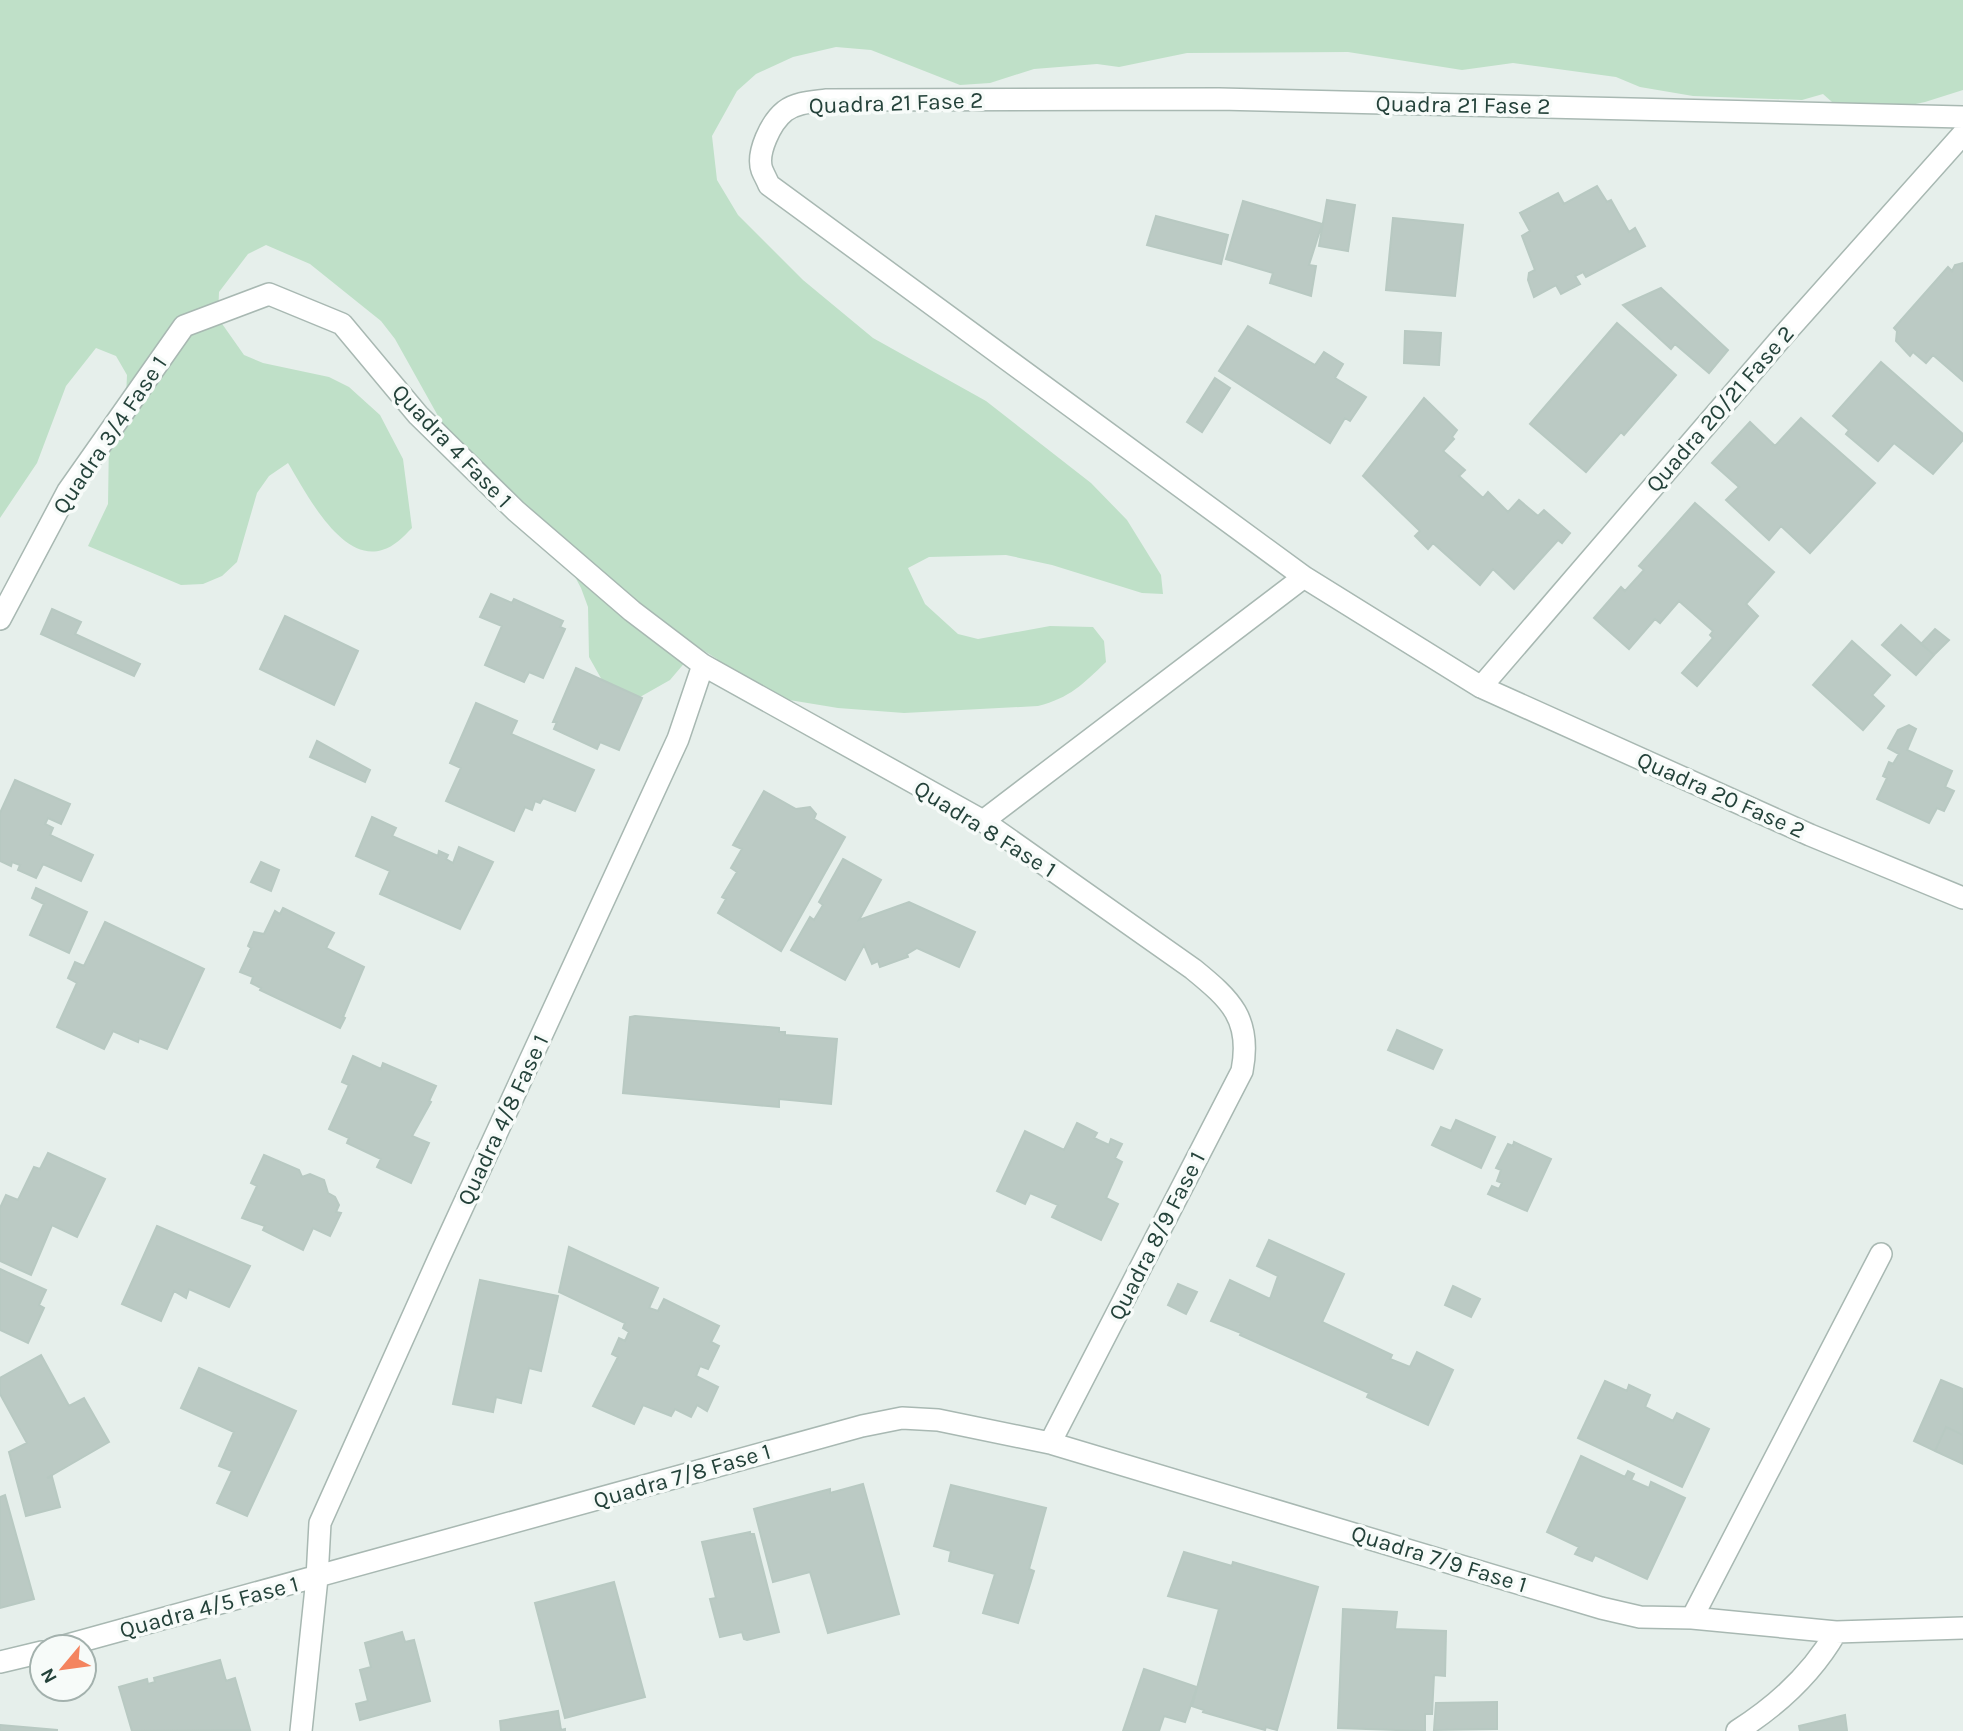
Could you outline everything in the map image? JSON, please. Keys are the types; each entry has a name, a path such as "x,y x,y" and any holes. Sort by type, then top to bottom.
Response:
{"street":[{"name":"Quadra 21 Fase 2","path":"1481,687 1304,578 769,185 761,168 764,144 773,124 786,111 804,103 827,100 1219,99 1963,117"},
{"name":"Quadra 20/21 Fase 2","path":"1481,687 1782,337 1963,134"},
{"name":"Quadra 4 Fase 1","path":"184,326 269,294 342,324 418,415 516,511 632,611 703,665"},
{"name":"Quadra 3/4 Fase 1","path":"0,619 68,491 184,326"},
{"path":"983,821 1304,578"},
{"name":"Quadra 8 Fase 1","path":"703,665 983,821 1193,969 1223,993 1243,1025"},
{"name":"Quadra 4/8 Fase 1","path":"301,1731 320,1523 678,739 703,665"},
{"name":"Quadra 20 Fase 2","path":"1481,687 1810,835 1963,898"},
{"name":"Quadra 8/9 Fase 1","path":"1050,1443 1242,1071 1246,1051 1243,1025"},
{"path":"1692,1618 1881,1254"},
{"name":"Quadra 7/8 Fase 1","path":"317,1578 862,1426 902,1418 938,1420 1050,1443"},
{"name":"Quadra 7/9 Fase 1","path":"1050,1443 1601,1608 1640,1616 1692,1618 1836,1632 1963,1628"},
{"name":"Quadra 4/5 Fase 1","path":"98,1637 317,1578"},
{"path":"1737,1731 1767,1712 1802,1679 1825,1652 1836,1632"},
{"path":"0,1662 28,1655"}],"green space":[{"path":"0,0 1963,0 1963,90 1925,102 1850,118 1823,94 1802,100 1693,96 1640,87 1616,77 1513,63 1462,70 1348,52 1187,53 1119,67 1097,64 1034,69 990,83 960,85 871,50 836,47 793,57 756,74 737,91 712,136 717,180 738,215 803,280 873,338 986,401 1091,483 1127,520 1161,575 1163,594 1142,593 1052,565 1006,555 929,557 908,568 925,604 958,634 978,639 1050,626 1093,627 1104,641 1106,662 1068,694 1038,706 904,713 838,708 746,693 727,680 717,659 698,647 670,680 633,701 611,696 589,657 588,607 558,545 452,441 395,339 381,321 310,264 266,245 248,254 219,292 218,318 244,355 263,363 329,377 349,387 380,415 403,459 412,528 386,549 367,551 352,546 326,522 288,463 269,476 257,493 237,562 222,576 203,584 181,585 88,546 108,504 109,439 126,397 127,375 116,356 96,348 66,386 37,463 0,518"}],"building":[{"path":"1597,186 1607,202 1611,200 1629,232 1635,228 1645,246 1586,277 1583,272 1575,276 1580,284 1561,294 1556,285 1534,297 1528,280 1529,273 1535,270 1522,236 1530,231 1520,213 1558,193 1564,204"},
{"path":"1327,200 1355,205 1348,251 1319,246"},
{"path":"1243,201 1322,224 1309,265 1316,266 1311,296 1270,283 1273,273 1226,259"},
{"path":"1156,216 1228,235 1221,264 1147,245"},
{"path":"1393,218 1463,225 1455,296 1386,290"},
{"path":"1963,263 1963,381 1933,355 1926,363 1913,352 1910,356 1896,341 1897,331 1894,328 1948,267 1952,271 1955,265"},
{"path":"1661,288 1728,350 1709,373 1675,344 1671,349 1623,305"},
{"path":"1617,323 1676,375 1624,435 1621,432 1586,472 1530,424"},
{"path":"1248,326 1315,365 1324,352 1343,364 1335,378 1366,397 1350,421 1345,418 1330,443 1219,371"},
{"path":"1405,331 1441,333 1439,365 1404,363"},
{"path":"1881,362 1963,434 1963,440 1933,474 1894,443 1878,461 1846,434 1849,430 1833,416"},
{"path":"1215,378 1230,388 1202,432 1187,422"},
{"path":"1424,398 1457,430 1452,437 1454,439 1443,451 1465,470 1459,476 1483,498 1488,492 1508,512 1519,500 1538,516 1544,510 1570,533 1562,543 1558,540 1514,589 1493,569 1480,585 1433,543 1428,549 1415,536 1420,531 1363,476"},
{"path":"1801,418 1875,483 1810,553 1781,526 1769,540 1726,500 1739,487 1712,463 1750,422 1775,446"},
{"path":"1695,503 1774,572 1746,604 1758,616 1697,686 1682,673 1713,638 1710,635 1713,631 1679,601 1660,623 1655,619 1629,649 1594,618 1621,587 1625,591 1644,570 1639,566"},
{"path":"491,594 512,603 514,599 563,621 560,627 565,629 543,678 529,672 524,682 485,665 502,626 480,617"},
{"path":"52,609 81,622 75,634 140,664 134,676 41,634"},
{"path":"285,616 358,651 334,705 260,669"},
{"path":"1901,625 1934,655 1916,675 1882,645"},
{"path":"1935,629 1949,640 1934,655 1921,644"},
{"path":"1852,641 1890,675 1872,695 1884,706 1863,730 1813,685"},
{"path":"576,668 642,698 619,750 600,742 597,749 554,729 557,722 553,722"},
{"path":"476,703 517,721 511,734 594,770 575,811 543,798 540,803 535,801 532,810 525,807 514,831 446,801 461,768 450,763"},
{"path":"1909,725 1916,729 1907,750 1952,771 1945,787 1954,791 1944,811 1937,808 1929,823 1877,799 1887,778 1883,776 1889,762 1893,764 1899,754 1888,748 1898,730"},
{"path":"317,741 370,770 365,782 310,757"},
{"path":"15,780 70,804 61,824 48,818 45,824 53,828 50,835 93,855 81,881 43,864 36,878 18,870 20,865 12,862 11,866 0,861 0,813"},
{"path":"764,791 796,809 810,807 816,814 814,819 845,837 781,951 718,913 726,899 722,897 737,872 731,868 742,849 733,845"},
{"path":"372,817 396,828 392,836 438,856 439,851 448,855 446,859 453,863 459,847 493,862 460,929 380,894 390,871 356,856"},
{"path":"843,859 881,880 859,920 909,902 975,932 959,967 917,948 907,954 908,957 880,967 878,961 872,964 864,945 845,980 791,950 810,917 814,920 823,905 819,902"},
{"path":"261,862 279,870 271,891 251,882"},
{"path":"36,888 87,912 69,953 30,935 44,904 32,898"},
{"path":"283,908 334,933 326,948 364,967 340,1028 260,990 261,988 251,983 253,977 240,972 251,948 248,946 254,932 264,934 275,911 280,914"},
{"path":"105,922 204,969 167,1049 139,1038 138,1042 113,1031 104,1049 57,1027 77,983 68,978 75,962 84,966"},
{"path":"630,1017 779,1028 779,1032 785,1032 785,1035 837,1039 831,1104 779,1099 779,1107 623,1093"},
{"path":"1397,1030 1442,1050 1433,1069 1388,1050"},
{"path":"353,1056 381,1069 383,1063 436,1086 429,1101 431,1102 412,1136 429,1143 411,1183 377,1167 381,1159 347,1143 349,1138 329,1129 349,1085 342,1082"},
{"path":"1456,1120 1495,1137 1481,1168 1432,1145 1441,1127 1451,1131"},
{"path":"1077,1123 1097,1133 1094,1138 1109,1145 1111,1139 1122,1144 1115,1158 1122,1162 1106,1198 1118,1204 1101,1240 1052,1217 1058,1205 1030,1193 1025,1204 997,1191 1025,1131 1064,1150"},
{"path":"1514,1142 1551,1159 1527,1211 1488,1194 1492,1186 1499,1189 1502,1183 1497,1181 1501,1170 1496,1168 1508,1144 1513,1146"},
{"path":"48,1153 105,1179 77,1237 52,1225 31,1275 0,1261 0,1208 6,1195 18,1200 34,1167 40,1169"},
{"path":"264,1155 299,1170 302,1177 310,1174 324,1180 328,1193 335,1197 339,1205 336,1212 341,1213 330,1236 313,1228 303,1250 263,1230 265,1226 242,1218 257,1186 251,1183"},
{"path":"157,1226 250,1266 229,1307 189,1289 186,1298 174,1291 161,1321 122,1304"},
{"path":"1269,1240 1344,1274 1322,1322 1392,1355 1390,1359 1410,1367 1417,1352 1453,1370 1428,1425 1367,1397 1369,1393 1211,1321 1230,1280 1270,1299 1278,1276 1257,1266"},
{"path":"569,1247 658,1288 649,1308 658,1311 664,1299 719,1326 711,1342 719,1346 708,1369 700,1366 696,1376 718,1387 707,1411 697,1405 691,1417 675,1409 671,1416 643,1405 634,1424 593,1406 618,1357 612,1354 619,1338 625,1341 629,1332 623,1328 625,1323 559,1292"},
{"path":"0,1269 46,1290 39,1305 44,1308 28,1343 0,1330"},
{"path":"480,1280 558,1296 541,1371 529,1368 521,1403 496,1397 493,1412 453,1404"},
{"path":"1178,1284 1197,1292 1186,1314 1168,1305"},
{"path":"1453,1286 1480,1299 1471,1317 1445,1305"},
{"path":"41,1355 69,1406 84,1398 109,1442 47,1478 52,1477 60,1507 26,1516 9,1452 27,1443 0,1394 0,1378"},
{"path":"199,1368 296,1411 247,1516 217,1503 232,1471 219,1466 234,1432 181,1408"},
{"path":"1941,1380 1963,1389 1963,1435 1946,1427 1935,1451 1914,1441"},
{"path":"1605,1381 1627,1391 1629,1385 1650,1395 1645,1407 1673,1421 1677,1413 1709,1429 1682,1487 1578,1438"},
{"path":"1946,1427 1963,1435 1963,1464 1935,1451"},
{"path":"1581,1456 1625,1477 1628,1471 1634,1474 1631,1480 1649,1488 1651,1482 1685,1498 1647,1579 1595,1555 1592,1561 1575,1554 1579,1547 1547,1532"},
{"path":"863,1484 899,1614 828,1633 810,1572 773,1582 754,1509 830,1489 830,1493"},
{"path":"951,1485 1046,1508 1029,1569 1034,1571 1018,1623 983,1613 995,1574 949,1561 951,1551 934,1546"},
{"path":"5,1495 34,1599 0,1608 0,1497"},
{"path":"750,1532 754,1534 779,1632 747,1640 742,1632 720,1637 710,1599 716,1598 702,1542"},
{"path":"1184,1552 1232,1566 1233,1562 1318,1587 1277,1730 1266,1727 1265,1730 1203,1712 1204,1710 1192,1706 1219,1609 1168,1596"},
{"path":"614,1582 645,1697 565,1718 535,1603"},
{"path":"1343,1609 1397,1612 1395,1629 1446,1631 1445,1676 1434,1675 1432,1714 1425,1714 1425,1731 1338,1728"},
{"path":"402,1632 405,1642 414,1640 430,1701 360,1720 356,1704 368,1701 360,1670 371,1667 365,1643"},
{"path":"220,1660 226,1681 235,1678 250,1730 132,1731 119,1687 147,1679 148,1684 155,1682 154,1678"},
{"path":"1144,1669 1197,1687 1185,1722 1164,1716 1159,1731 1123,1731"},
{"path":"1497,1702 1497,1729 1434,1730 1436,1703"},
{"path":"558,1711 561,1730 565,1731 501,1731 500,1721"},
{"path":"1845,1715 1847,1731 1800,1731 1799,1726"},
{"path":"0,1725 57,1730 57,1731 0,1731"}]}
